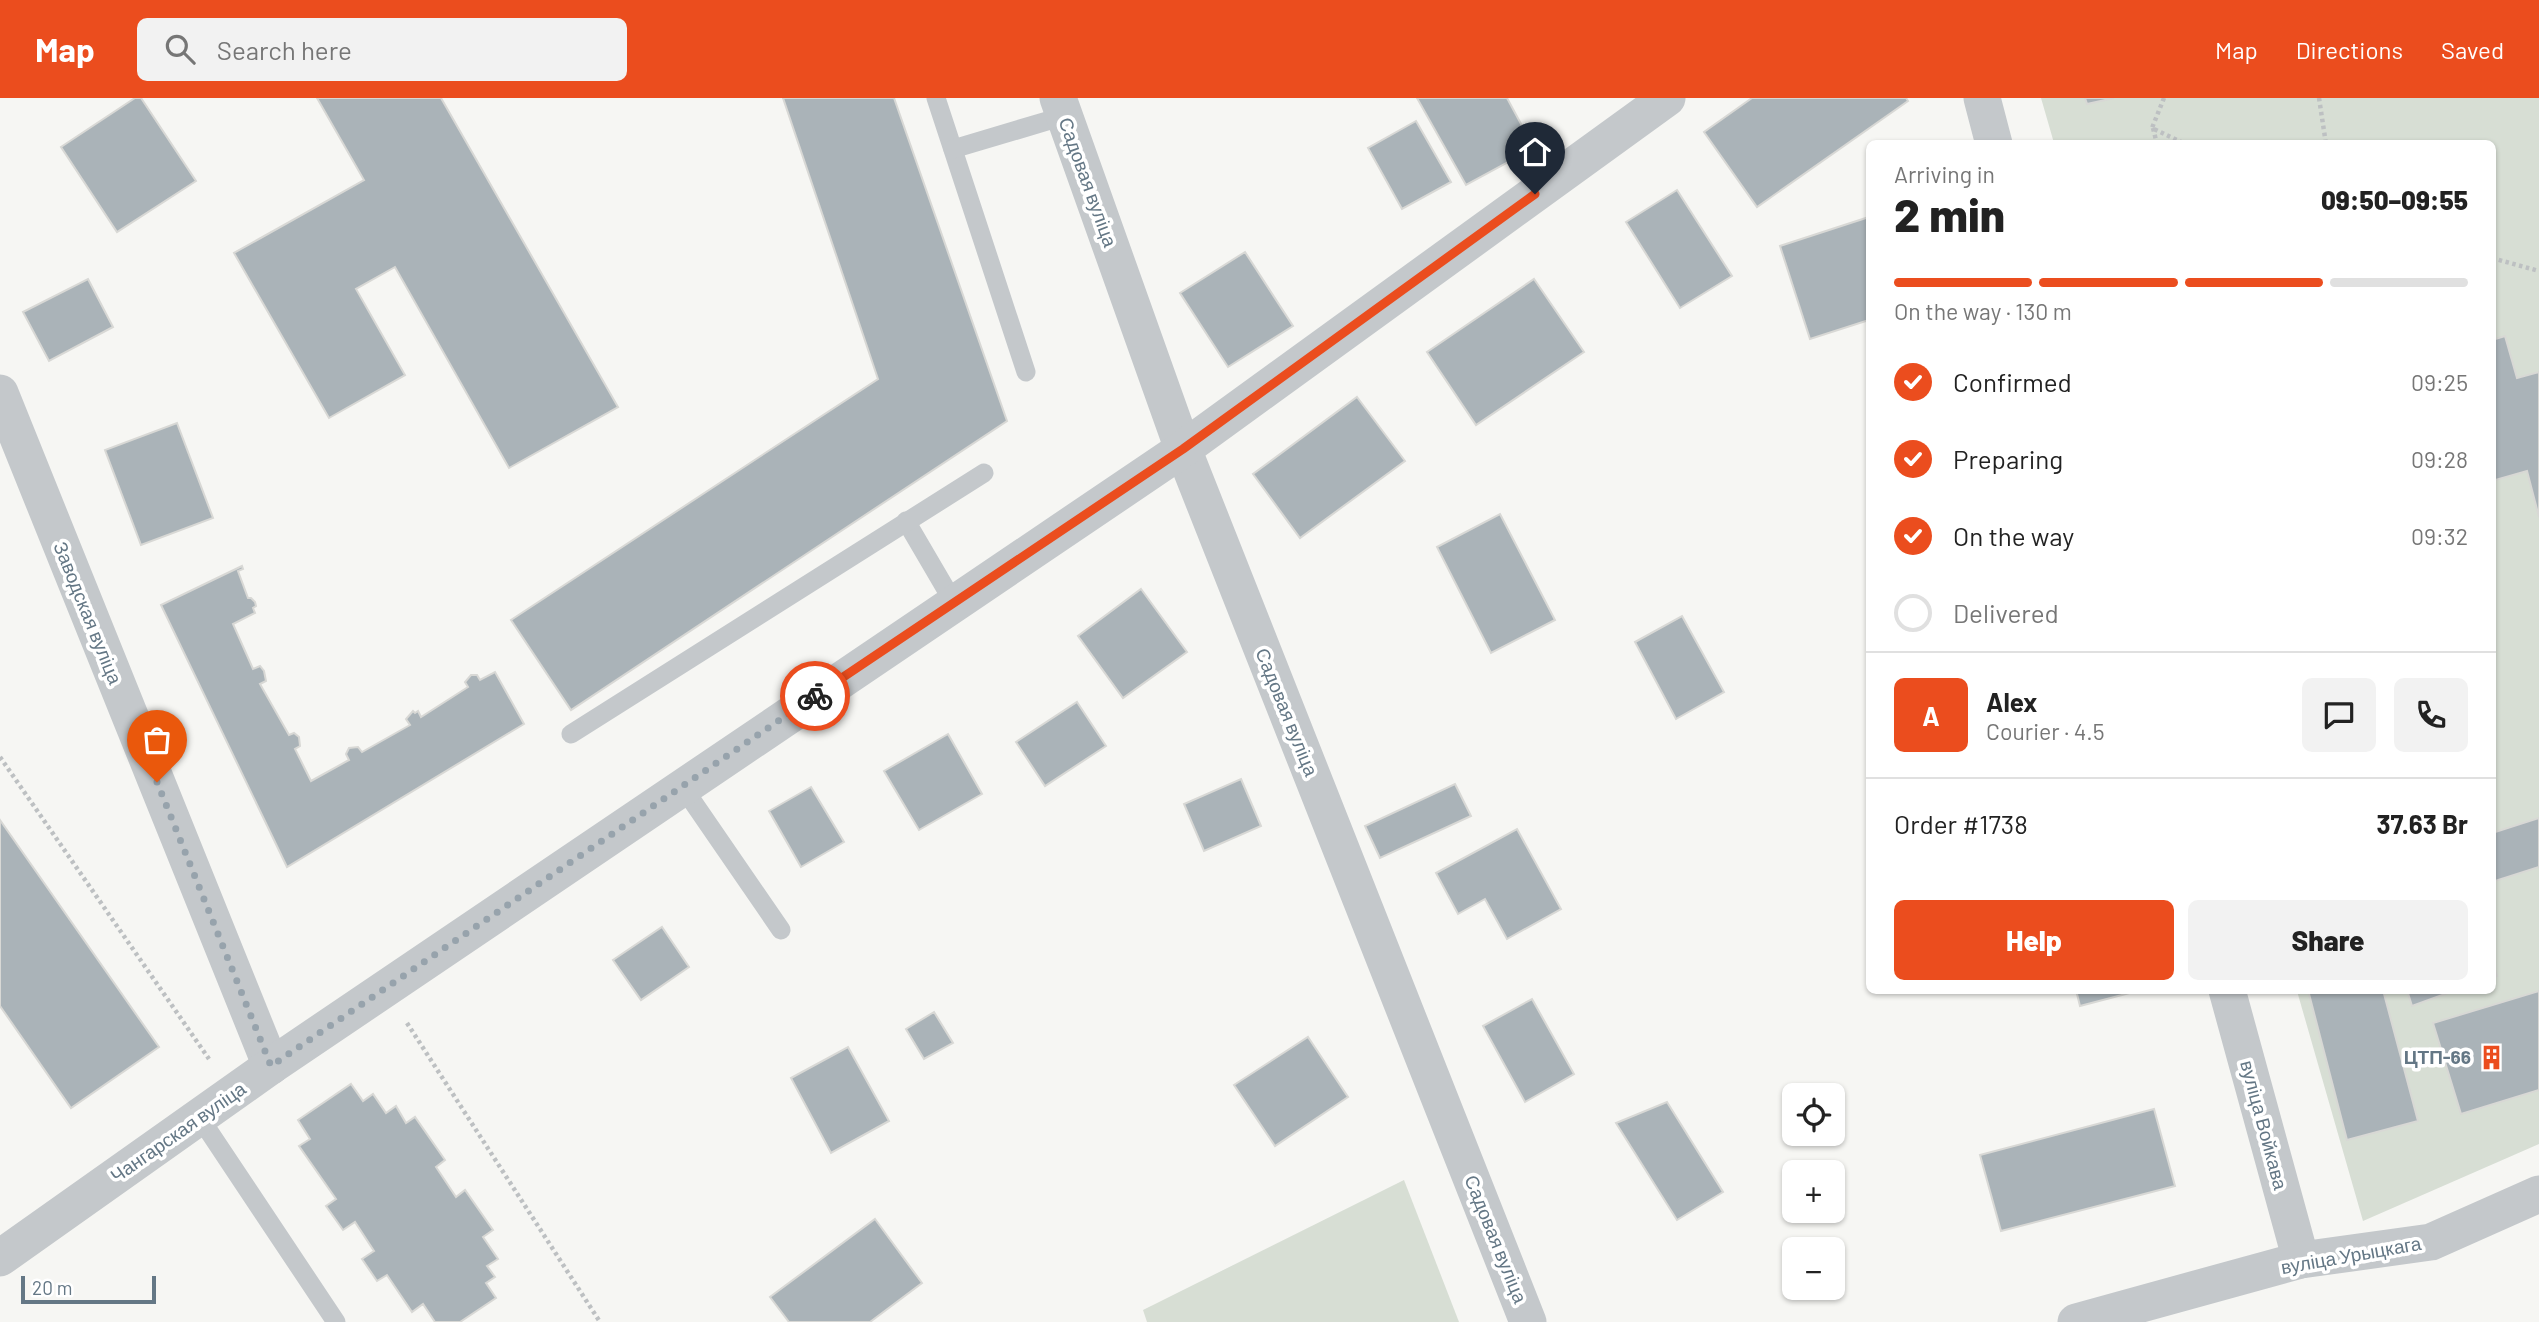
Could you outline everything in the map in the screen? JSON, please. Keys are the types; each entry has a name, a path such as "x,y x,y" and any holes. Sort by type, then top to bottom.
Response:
{"street":[{"name":"Чангарская вуліца","path":"0,1258 271,1066 1183,449 1667,98"},
{"path":"1982,98 1993,140"},
{"name":"Садовая вуліца","path":"1061,107 1183,449 1528,1322"},
{"name":"Заводская вуліца","path":"0,393 271,1066"},
{"name":"вуліца Войкава","path":"2228,994 2301,1260"},
{"name":"вуліца Урыцкага","path":"2076,1322 2301,1260 2431,1242 2539,1195"}],"lane":[{"path":"936,98 1026,372"},
{"path":"953,149 1061,107"},
{"path":"571,734 984,473"},
{"path":"906,521 954,603"},
{"path":"682,786 781,930"},
{"path":"200,1118 337,1322"}],"path":[{"path":"2156,140 2152,128 2164,98"},
{"path":"2319,98 2325,140"},
{"path":"2152,128 2177,140"},
{"path":"2496,259 2539,271"},
{"path":"0,757 210,1060"},
{"path":"384,989 600,1322"}],"shaded area":[{"path":"2041,98 2539,98 2539,1144 2363,1221 2298,994 2496,994 2496,140 2053,140"},
{"path":"1404,1180 1459,1322 1147,1322 1143,1310"}],"building":[{"path":"135,98 141,98 196,181 117,232 61,147"},
{"path":"317,98 441,98 618,407 509,468 395,267 356,289 405,375 329,418 234,253 364,180"},
{"path":"783,98 894,98 1007,421 571,710 511,620 878,379"},
{"path":"1417,98 1507,98 1534,148 1466,185"},
{"path":"1752,98 1906,98 1908,101 1757,207 1704,132"},
{"path":"2085,98 2114,98 2087,104"},
{"path":"1416,121 1451,182 1402,209 1368,148"},
{"path":"1677,190 1732,276 1680,308 1626,222"},
{"path":"1866,218 1866,321 1810,339 1780,246"},
{"path":"1245,252 1293,326 1228,367 1180,293"},
{"path":"88,279 113,327 49,361 23,312"},
{"path":"1534,279 1584,352 1476,425 1427,352"},
{"path":"2505,336 2517,378 2539,372 2539,517 2527,471 2496,480 2496,339"},
{"path":"1357,397 1405,461 1300,538 1253,474"},
{"path":"177,423 213,518 141,545 105,450"},
{"path":"1500,514 1555,620 1491,653 1437,547"},
{"path":"242,566 243,569 238,571 248,598 255,602 255,613 233,624 253,669 260,666 264,671 266,681 260,684 289,735 294,733 299,737 300,746 295,749 311,781 349,760 346,754 349,748 358,747 362,752 410,725 406,719 413,711 418,711 421,717 468,687 465,682 471,675 477,675 480,680 495,672 524,724 287,867 161,605"},
{"path":"1141,589 1187,652 1123,698 1078,636"},
{"path":"1682,616 1724,692 1676,719 1635,642"},
{"path":"1077,702 1106,746 1045,786 1016,742"},
{"path":"948,734 982,794 919,830 884,771"},
{"path":"1241,779 1261,826 1204,851 1184,804"},
{"path":"1455,784 1471,816 1380,858 1365,826"},
{"path":"811,787 844,842 801,867 769,811"},
{"path":"2539,818 2539,867 2496,881 2496,832"},
{"path":"0,820 159,1047 71,1108 0,1006"},
{"path":"1517,829 1561,909 1507,939 1485,899 1458,914 1436,873"},
{"path":"662,927 689,967 641,1000 613,960"},
{"name":"ЦТП-66","path":"2539,991 2539,1090 2461,1114 2433,1023"},
{"path":"2077,994 2126,994 2080,1006"},
{"path":"2309,994 2384,994 2418,1121 2347,1140"},
{"path":"2408,994 2445,994 2412,1006"},
{"path":"1532,999 1574,1074 1525,1102 1483,1026"},
{"path":"934,1012 953,1043 924,1059 906,1029"},
{"path":"1308,1037 1348,1097 1275,1146 1234,1085"},
{"path":"848,1047 889,1121 831,1153 791,1078"},
{"path":"351,1084 363,1101 373,1094 386,1113 396,1106 406,1123 415,1117 445,1160 436,1167 456,1197 465,1190 493,1230 483,1237 498,1259 487,1266 495,1277 486,1283 496,1298 460,1322 435,1322 423,1304 412,1312 387,1275 377,1281 362,1259 374,1251 355,1222 343,1230 326,1206 336,1199 299,1146 310,1139 298,1120"},
{"path":"1667,1102 1723,1192 1677,1220 1616,1123"},
{"path":"2154,1109 2175,1186 2001,1231 1980,1155"},
{"path":"875,1219 922,1283 870,1322 789,1322 770,1297"}],"way so far":[{"path":"157,782 271,1066 815,696"}],"place":[{"name":"ЦТП-66","path":"2491,1057"}],"route":[{"path":"815,696 1183,449 1535,194"}]}
